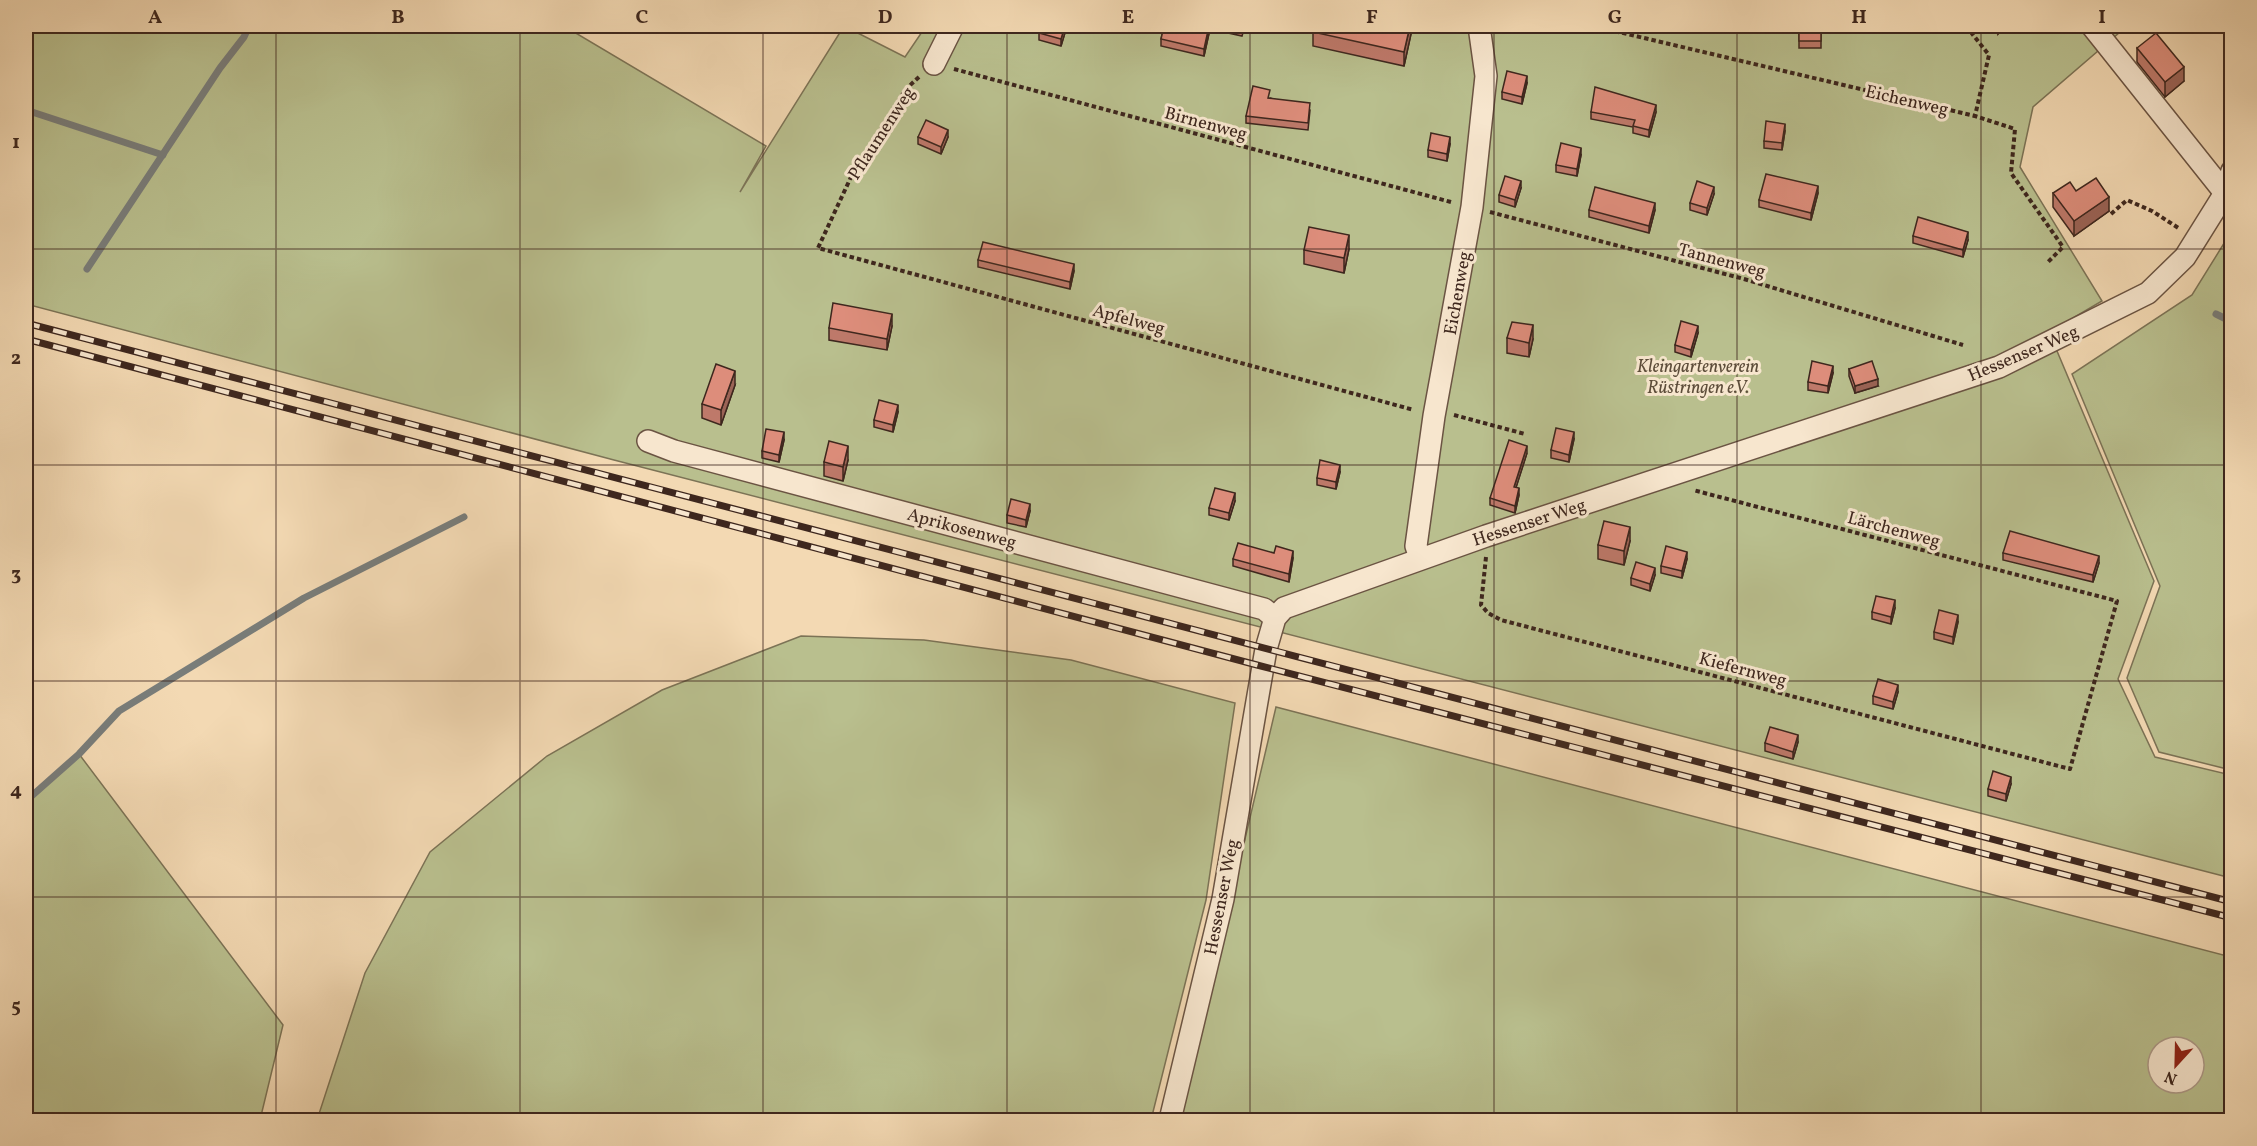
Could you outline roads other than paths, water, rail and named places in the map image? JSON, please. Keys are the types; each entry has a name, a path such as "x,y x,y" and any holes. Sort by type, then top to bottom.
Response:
{"street":[{"path":"934,64 953,26"},
{"name":"Eichenweg","path":"1420,558 1416,546 1435,413 1472,207 1486,76 1479,26"},
{"path":"2092,26 2225,193"},
{"name":"Hessenser Weg","path":"1170,1120 1223,899 1262,667 1275,618 1284,608 1298,601 1485,536 1999,367 2148,293 2185,257 2225,193 2232,171"},
{"name":"Aprikosenweg","path":"648,441 674,451 1264,609 1275,618"}],"waterway":[{"path":"87,269 220,68 244,37 249,26"},
{"path":"26,110 163,155"},
{"path":"2216,314 2232,322"},
{"path":"26,801 79,754 119,711 304,598 464,517"}],"railway":[{"path":"26,323 2232,902"},
{"path":"26,339 1257,665 2232,918"}],"park label":[{"name":"Kleingartenverein Rüstringen e.V.","path":"1698,376"}]}
